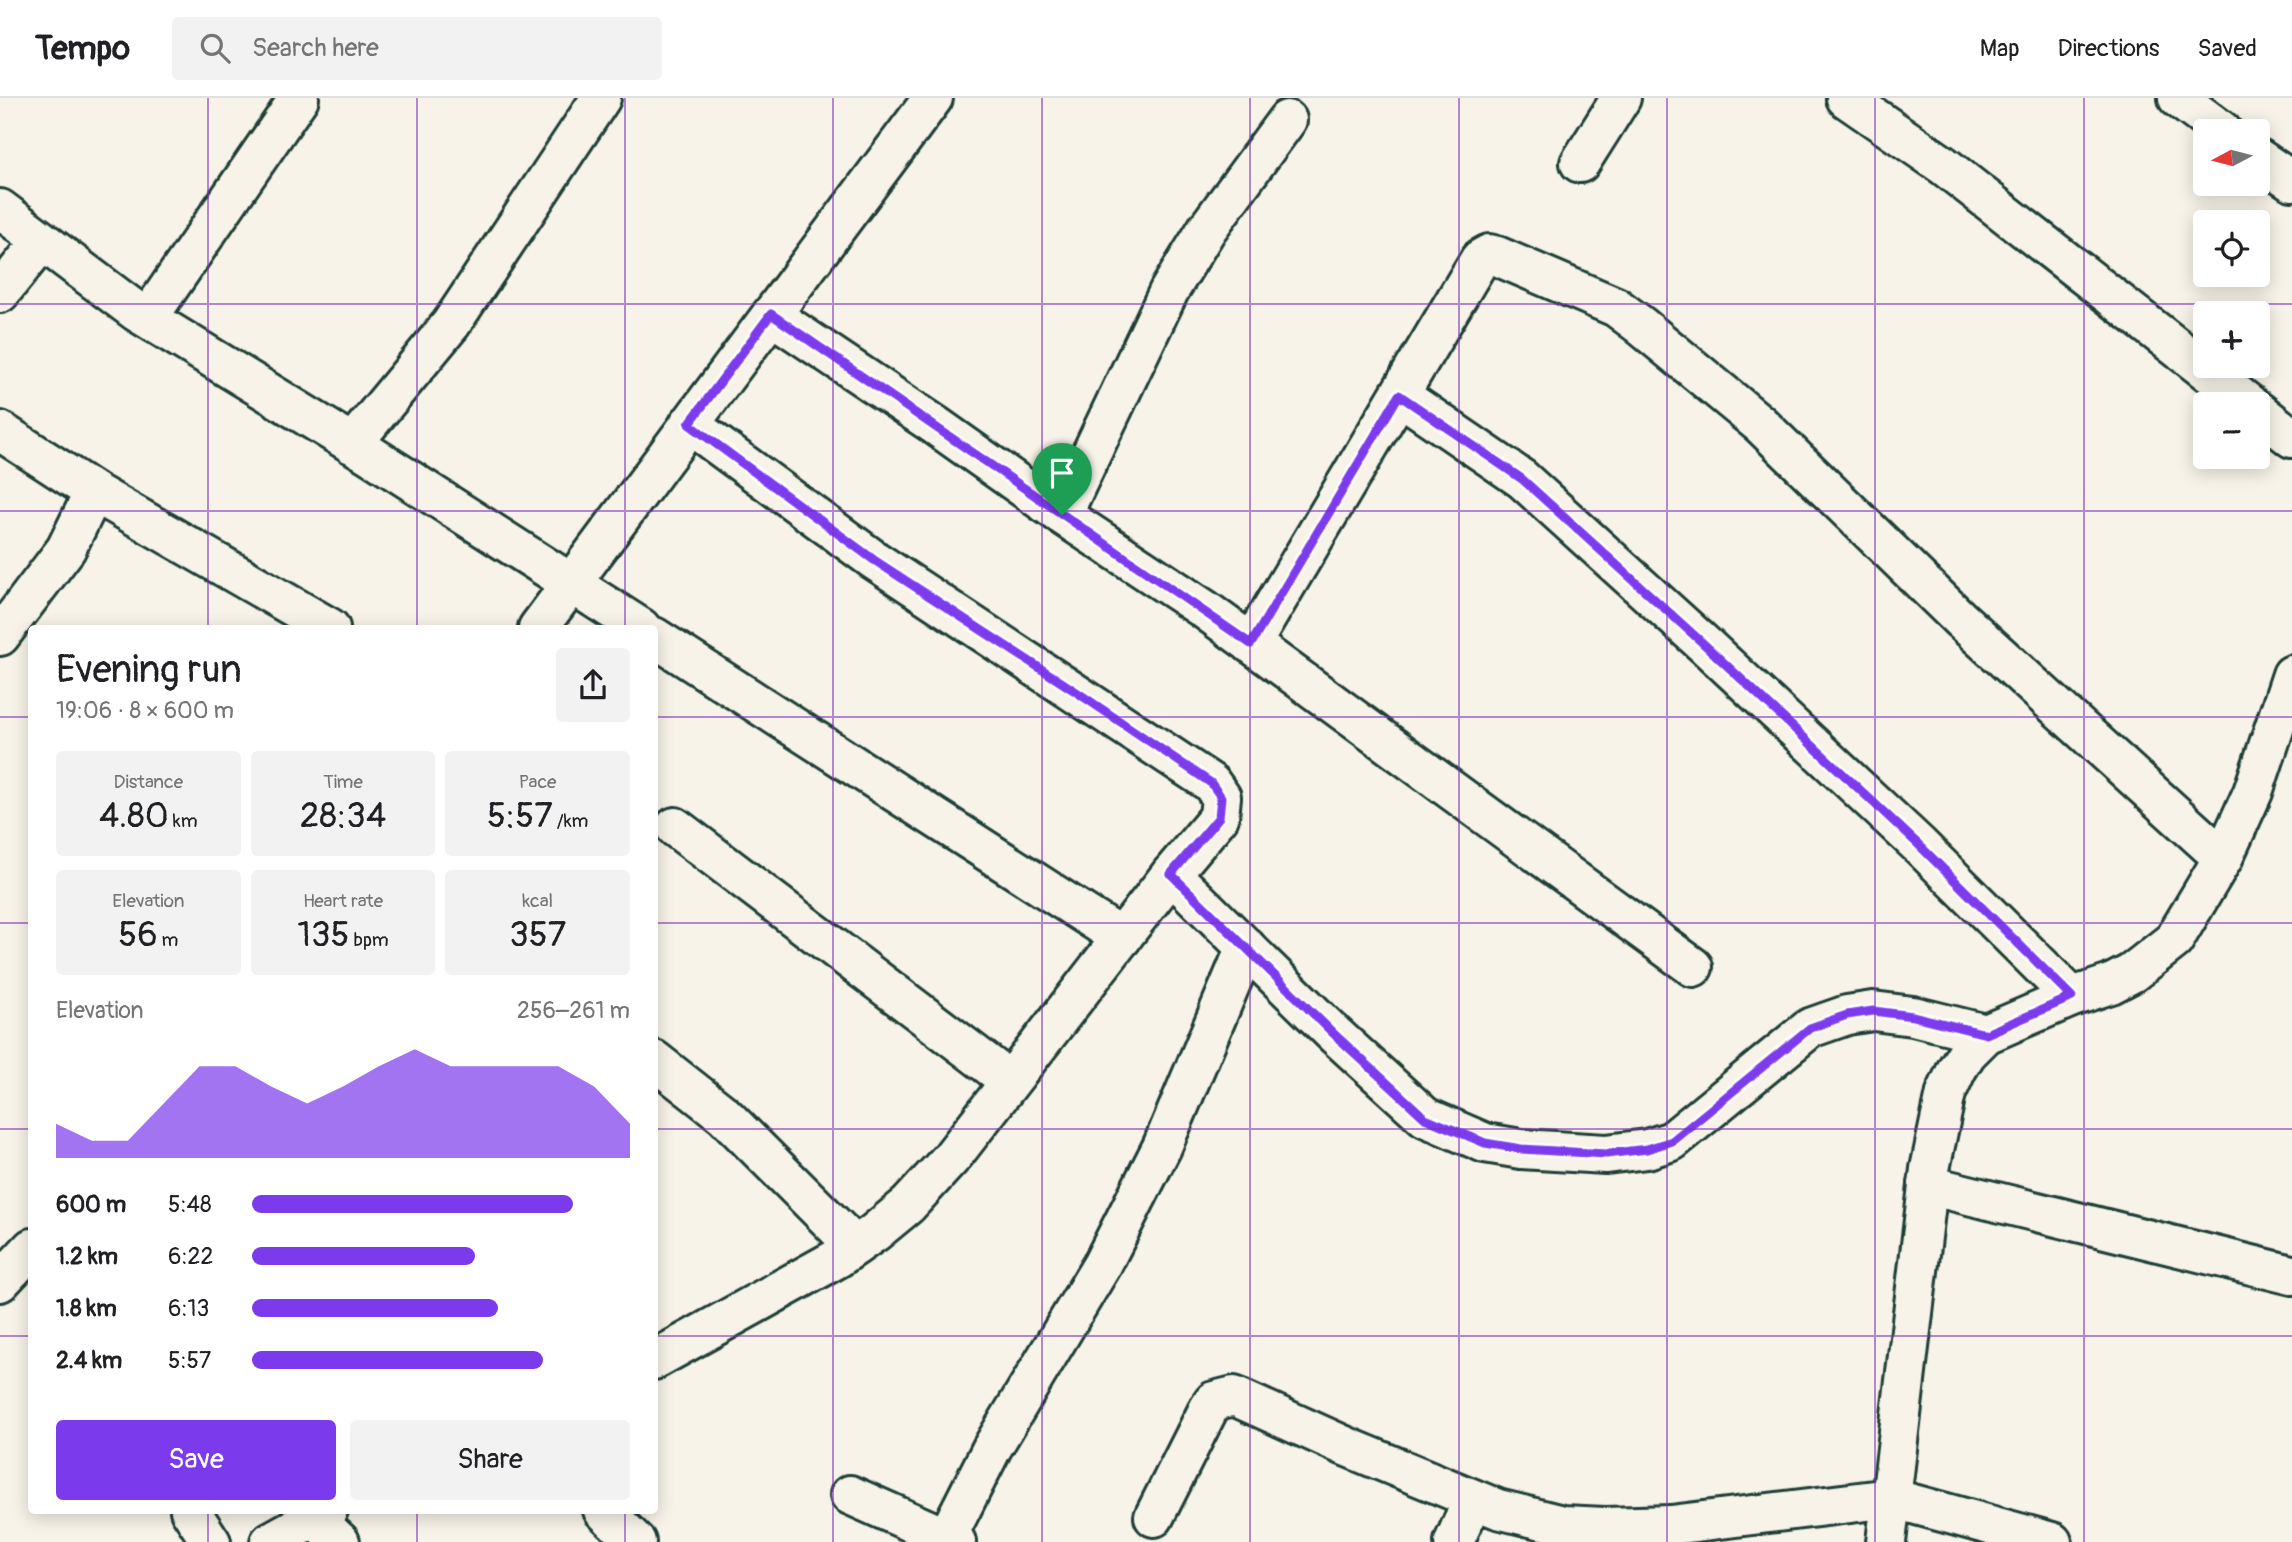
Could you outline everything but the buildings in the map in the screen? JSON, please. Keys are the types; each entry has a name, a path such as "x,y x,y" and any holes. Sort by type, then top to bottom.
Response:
{"street":[{"path":"148,318 299,98"},
{"path":"352,444 451,324 601,98"},
{"path":"540,625 933,98"},
{"path":"1580,163 1621,98"},
{"path":"1846,98 1942,165 2234,392"},
{"path":"2178,98 2206,119"},
{"path":"1062,515 1169,291 1207,229 1287,120"},
{"path":"2270,166 2292,181"},
{"path":"0,209 148,318 636,625"},
{"path":"0,293 42,241"},
{"path":"1251,644 1480,258 1489,254 1616,307 1640,325 1760,424 1961,620 2223,858"},
{"path":"771,314 1204,610 1693,967"},
{"path":"1399,395 1522,479 1919,845 2072,997"},
{"path":"2270,421 2292,438"},
{"path":"658,1358 768,1299 855,1246 908,1205 952,1157 1171,874 1219,817 1221,797 1211,783 874,560 689,424"},
{"path":"0,431 94,492 325,625"},
{"path":"0,636 65,549 94,492"},
{"path":"658,640 1122,938"},
{"path":"1886,1542 1928,1185 1946,1093 1962,1061 1986,1034 2072,997 2111,985 2132,973 2174,940 2223,858 2253,792 2292,675"},
{"path":"675,827 1010,1081"},
{"path":"1171,874 1333,1033 1425,1118 1485,1143 1521,1149 1606,1154 1647,1149 1672,1141 1810,1028 1847,1015 1873,1011 1913,1016 1986,1034"},
{"path":"850,1495 951,1539 992,1448 1108,1253 1162,1147 1246,947"},
{"path":"658,1063 724,1115 855,1246"},
{"path":"1928,1185 2292,1275"},
{"path":"1154,1517 1209,1408 1214,1401 1234,1396 1345,1446 1498,1509 1563,1525 1671,1525 1891,1498 2052,1542"},
{"path":"1454,1542 1473,1499"},
{"path":"193,1514 211,1542"},
{"path":"607,1514 636,1542"},
{"path":"271,1542 327,1523"}],"route":[{"path":"771,314 1062,515 1251,644 1399,395 1522,479 1919,845 2072,997 1986,1034 1913,1016 1873,1011 1847,1015 1810,1028 1672,1141 1647,1149 1606,1154 1521,1149 1485,1143 1425,1118 1333,1033 1171,874 1219,817 1221,797 1211,783 874,560 689,424 771,314"}]}
